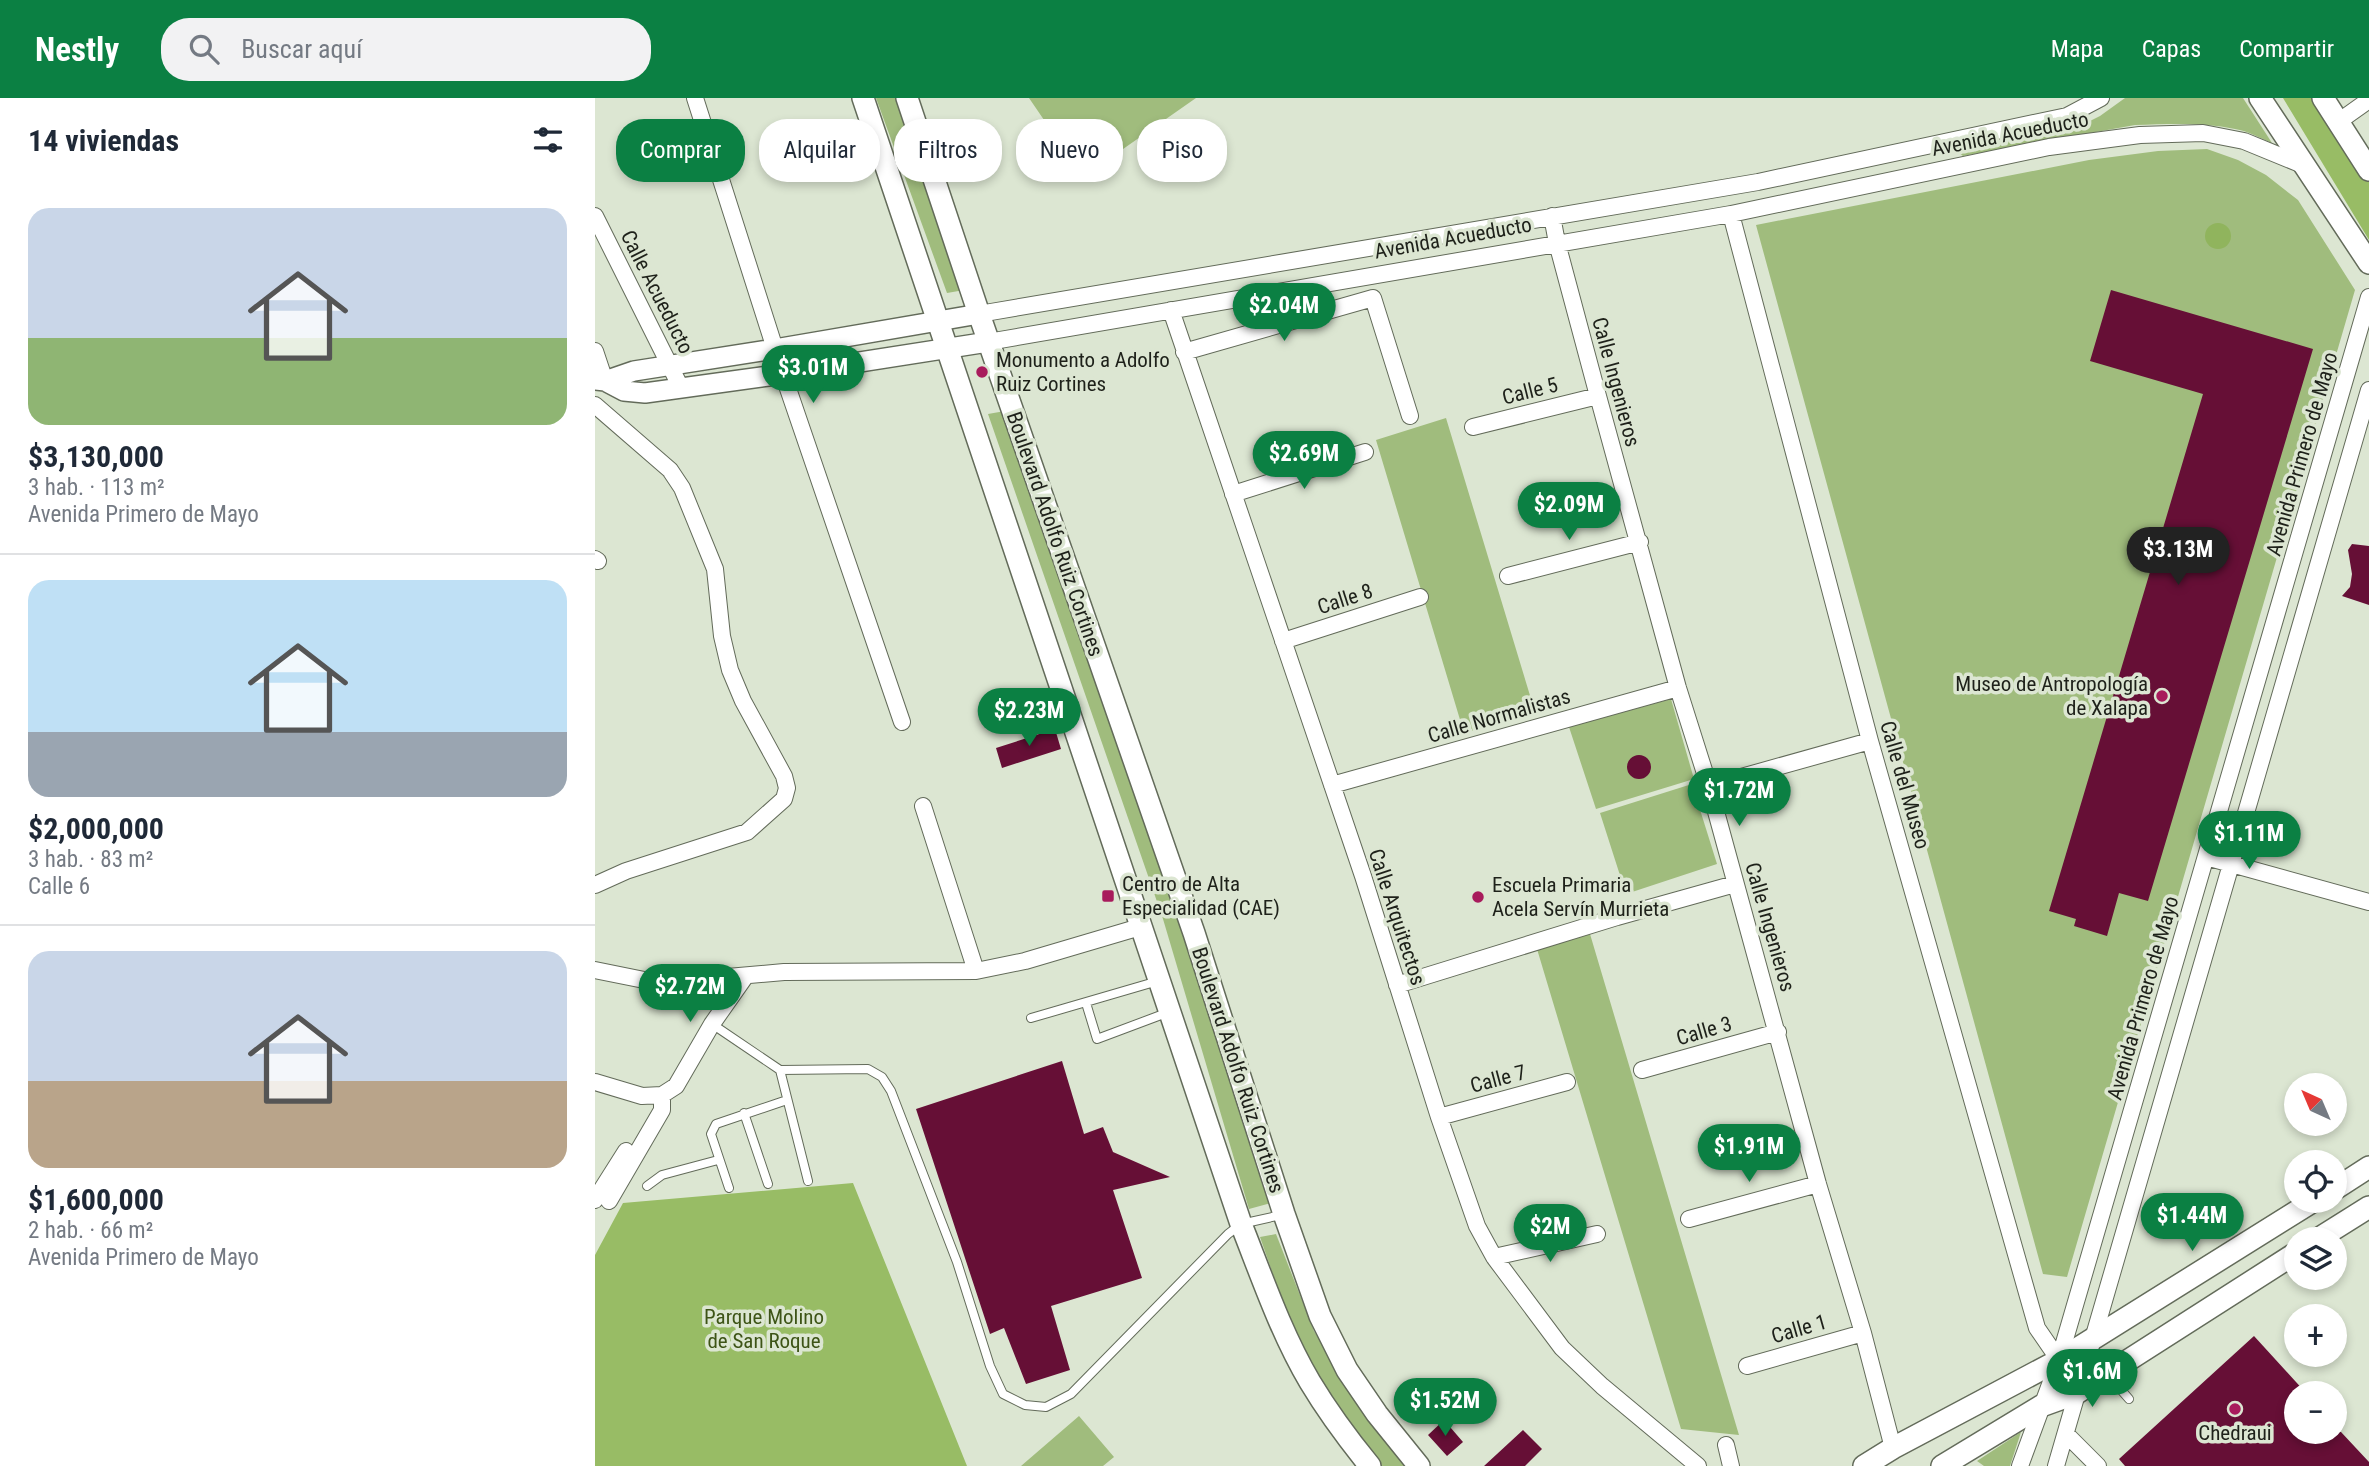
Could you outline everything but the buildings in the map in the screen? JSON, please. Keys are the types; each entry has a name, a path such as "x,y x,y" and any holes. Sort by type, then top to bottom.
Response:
{"main road":[{"name":"Boulevard Adolfo Ruiz Cortines","path":"863,98 1241,1224 1283,1329 1309,1381 1341,1430 1370,1466"},
{"name":"Boulevard Adolfo Ruiz Cortines","path":"907,98 988,342 1194,933 1284,1214 1320,1316 1347,1370 1377,1414 1419,1466"},
{"path":"2260,98 2369,263"},
{"path":"2323,98 2369,170"},
{"path":"2347,1181 2369,1167"},
{"path":"2339,1227 2368,1210"},
{"path":"1864,1466 2059,1360 2294,1213"},
{"path":"1956,1463 2041,1406 2077,1393 2284,1261"}],"street":[{"path":"695,98 783,374 902,722"},
{"name":"Avenida Acueducto","path":"600,380 634,371 1758,182 2067,116 2101,98"},
{"path":"2338,122 2369,100"},
{"name":"Avenida Acueducto","path":"600,380 624,391 645,393 947,349 1731,214 2075,144 2140,135 2203,133 2243,141 2305,166"},
{"path":"1945,141 1951,168"},
{"path":"1758,182 1763,208"},
{"name":"Calle del Museo","path":"1731,214 1870,741 2037,1328 2059,1360"},
{"name":"Calle Acueducto","path":"595,216 681,388"},
{"name":"Calle Ingenieros","path":"1552,216 1598,397 1678,688 1709,786 1893,1448"},
{"name":"Avenida Primero de Mayo","path":"2020,1466 2059,1360 2369,297"},
{"path":"1184,352 1373,298 1410,416"},
{"name":"Calle Arquitectos","path":"1171,310 1332,785 1476,1226 1494,1257 1562,1348 1602,1386 1698,1466"},
{"path":"595,351 600,380"},
{"path":"2056,1466 2369,390"},
{"name":"Calle 5","path":"1473,427 1598,397"},
{"path":"595,405 670,470 682,488 715,569 722,636 730,670 743,701 784,776 787,788 784,799 747,832 626,871 595,885"},
{"path":"1233,494 1365,453"},
{"path":"1508,576 1640,542"},
{"name":"Calle 8","path":"1283,641 1420,597"},
{"name":"Calle Normalistas","path":"1332,785 1678,688"},
{"path":"1709,786 1870,741"},
{"path":"923,806 976,971"},
{"path":"2206,857 2369,902"},
{"path":"1397,985 1617,917 1735,884"},
{"path":"595,970 659,982 784,972 976,971 1025,961 1140,927"},
{"path":"595,957 615,975"},
{"path":"602,1201 712,1024 745,977"},
{"name":"Calle 3","path":"1642,1070 1778,1032"},
{"path":"595,1082 662,1103"},
{"name":"Calle 7","path":"1439,1117 1567,1082"},
{"path":"1689,1219 1818,1184"},
{"path":"1494,1257 1597,1234"},
{"name":"Calle 1","path":"1747,1366 1863,1333"},
{"path":"2066,1434 2098,1466"},
{"path":"1726,1445 1731,1466"}],"lane":[{"path":"1031,1018 1158,981"},
{"path":"1086,1003 1097,1039 1169,1013"},
{"path":"712,1024 780,1070 868,1069 882,1077 891,1091 957,1262 990,1366 1003,1394 1025,1405 1046,1407 1071,1394 1210,1252 1241,1224 1284,1214"},
{"path":"780,1070 807,1181"},
{"path":"729,1188 711,1135 716,1124 787,1100"},
{"path":"744,1113 768,1184"},
{"path":"647,1186 663,1175 718,1160"},
{"path":"2107,1374 2129,1399"}],"shaded area":[{"path":"876,98 902,98 909,119 894,119 894,147"},
{"path":"1029,98 1196,98 1166,119 1137,119 1137,139 1123,149 1123,119 1043,119"},
{"path":"2125,98 2243,98 2272,143 2245,131 2211,125 2135,125 1963,156 1959,153 1960,150 2084,124"},
{"path":"2207,149 2238,160 2266,175 2298,200 2355,290 2067,1277 2043,1274 1756,225 2089,160 2158,151"},
{"path":"907,182 932,182 970,289 947,293"},
{"path":"2218,223 2227,227 2231,236 2227,245 2218,249 2209,245 2205,236 2209,227"},
{"path":"1005,411 1221,1045 1271,1203 1249,1209 1163,919 988,414"},
{"path":"1446,418 1535,712 1464,733 1376,440"},
{"path":"1671,699 1694,779 1596,809 1569,727"},
{"path":"1692,784 1717,864 1626,894 1600,813"},
{"path":"1590,934 1739,1435 1681,1429 1537,949"},
{"path":"1276,1234 1314,1331 1367,1416 1406,1466 1380,1466 1348,1427 1294,1335 1260,1237"},
{"path":"1079,1416 1114,1457 1103,1466 1021,1466"},
{"path":"2021,1432 2010,1466 1984,1466 1977,1461"}],"green space":[{"path":"2283,98 2316,98 2369,179 2369,240"},
{"name":"Parque Molino de San Roque","path":"853,1183 967,1466 595,1466 595,1255 623,1203"}],"place":[{"name":"Monumento a Adolfo Ruiz Cortines","path":"982,372"},
{"name":"Museo de Antropología de Xalapa","path":"2162,696"},
{"name":"Centro de Alta Especialidad (CAE)","path":"1108,896"},
{"name":"Escuela Primaria Acela Servín Murrieta","path":"1478,897"},
{"name":"Chedraui","path":"2235,1409"}]}
